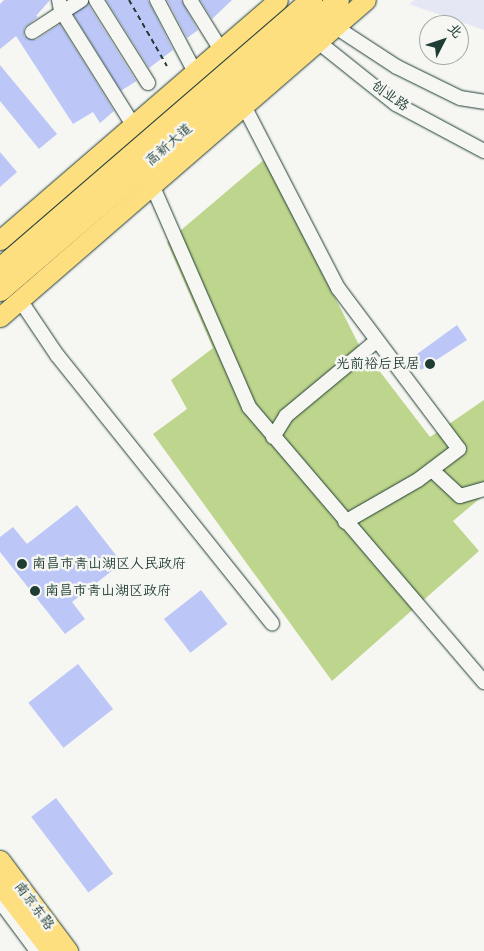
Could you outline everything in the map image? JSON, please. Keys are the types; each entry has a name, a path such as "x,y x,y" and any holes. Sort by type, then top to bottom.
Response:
{"highway":[{"name":"高新大道","path":"0,268 312,17 338,0"},
{"name":"高新大道","path":"0,290 312,17"}],"main road":[{"path":"0,240 278,0"},
{"path":"0,317 153,187 244,106 312,17 366,0"},
{"name":"南京东路","path":"0,860 40,944"},
{"name":"南京东路","path":"0,885 40,944 68,951"}],"street":[{"path":"32,32 60,5 81,0"},
{"path":"96,0 148,83"},
{"path":"157,0 195,72"},
{"path":"190,0 221,50"},
{"path":"60,5 133,125"},
{"name":"创业路","path":"312,17 397,67 460,98 484,102"},
{"name":"创业路","path":"312,17 396,104 484,151"},
{"path":"244,106 338,288 375,342 459,449 432,470 345,522"},
{"path":"153,187 248,408 484,682"},
{"path":"20,300 58,355 272,624"},
{"path":"273,437 286,416 375,342"},
{"path":"432,470 460,496 484,489"},
{"path":"0,849 78,951"},
{"path":"0,901 40,944"}],"path":[{"path":"130,0 167,66"}],"shaded area":[{"path":"415,0 484,0 484,30 469,25 469,15 441,15 409,4"}],"green space":[{"path":"265,159 358,343 430,437 484,400 484,495 453,521 479,551 332,681 153,434 187,409 171,380 213,348 167,242"}],"building":[{"path":"4,0 50,0 36,16 38,17 24,28 24,36 36,40 60,24 114,111 100,123 93,112 73,124 16,36 0,49 0,4"},
{"path":"106,0 148,0 173,50 149,68"},
{"path":"167,0 181,0 198,30 187,38"},
{"path":"200,0 232,0 212,19"},
{"path":"88,4 136,81 121,91 73,14"},
{"path":"0,65 57,134 39,149 0,101"},
{"path":"0,152 17,172 0,187"},
{"path":"457,325 467,340 421,370 413,357"},
{"path":"77,505 122,563 72,602 85,619 65,634 0,552 0,537 13,527 27,544"},
{"path":"201,590 227,624 190,653 164,619"},
{"path":"78,664 113,709 63,748 28,703"},
{"path":"56,798 113,874 88,893 31,817"}],"place":[{"name":"光前裕后民居","path":"430,364"},
{"name":"南昌市青山湖区人民政府","path":"22,564"},
{"name":"南昌市青山湖区政府","path":"35,591"}]}
